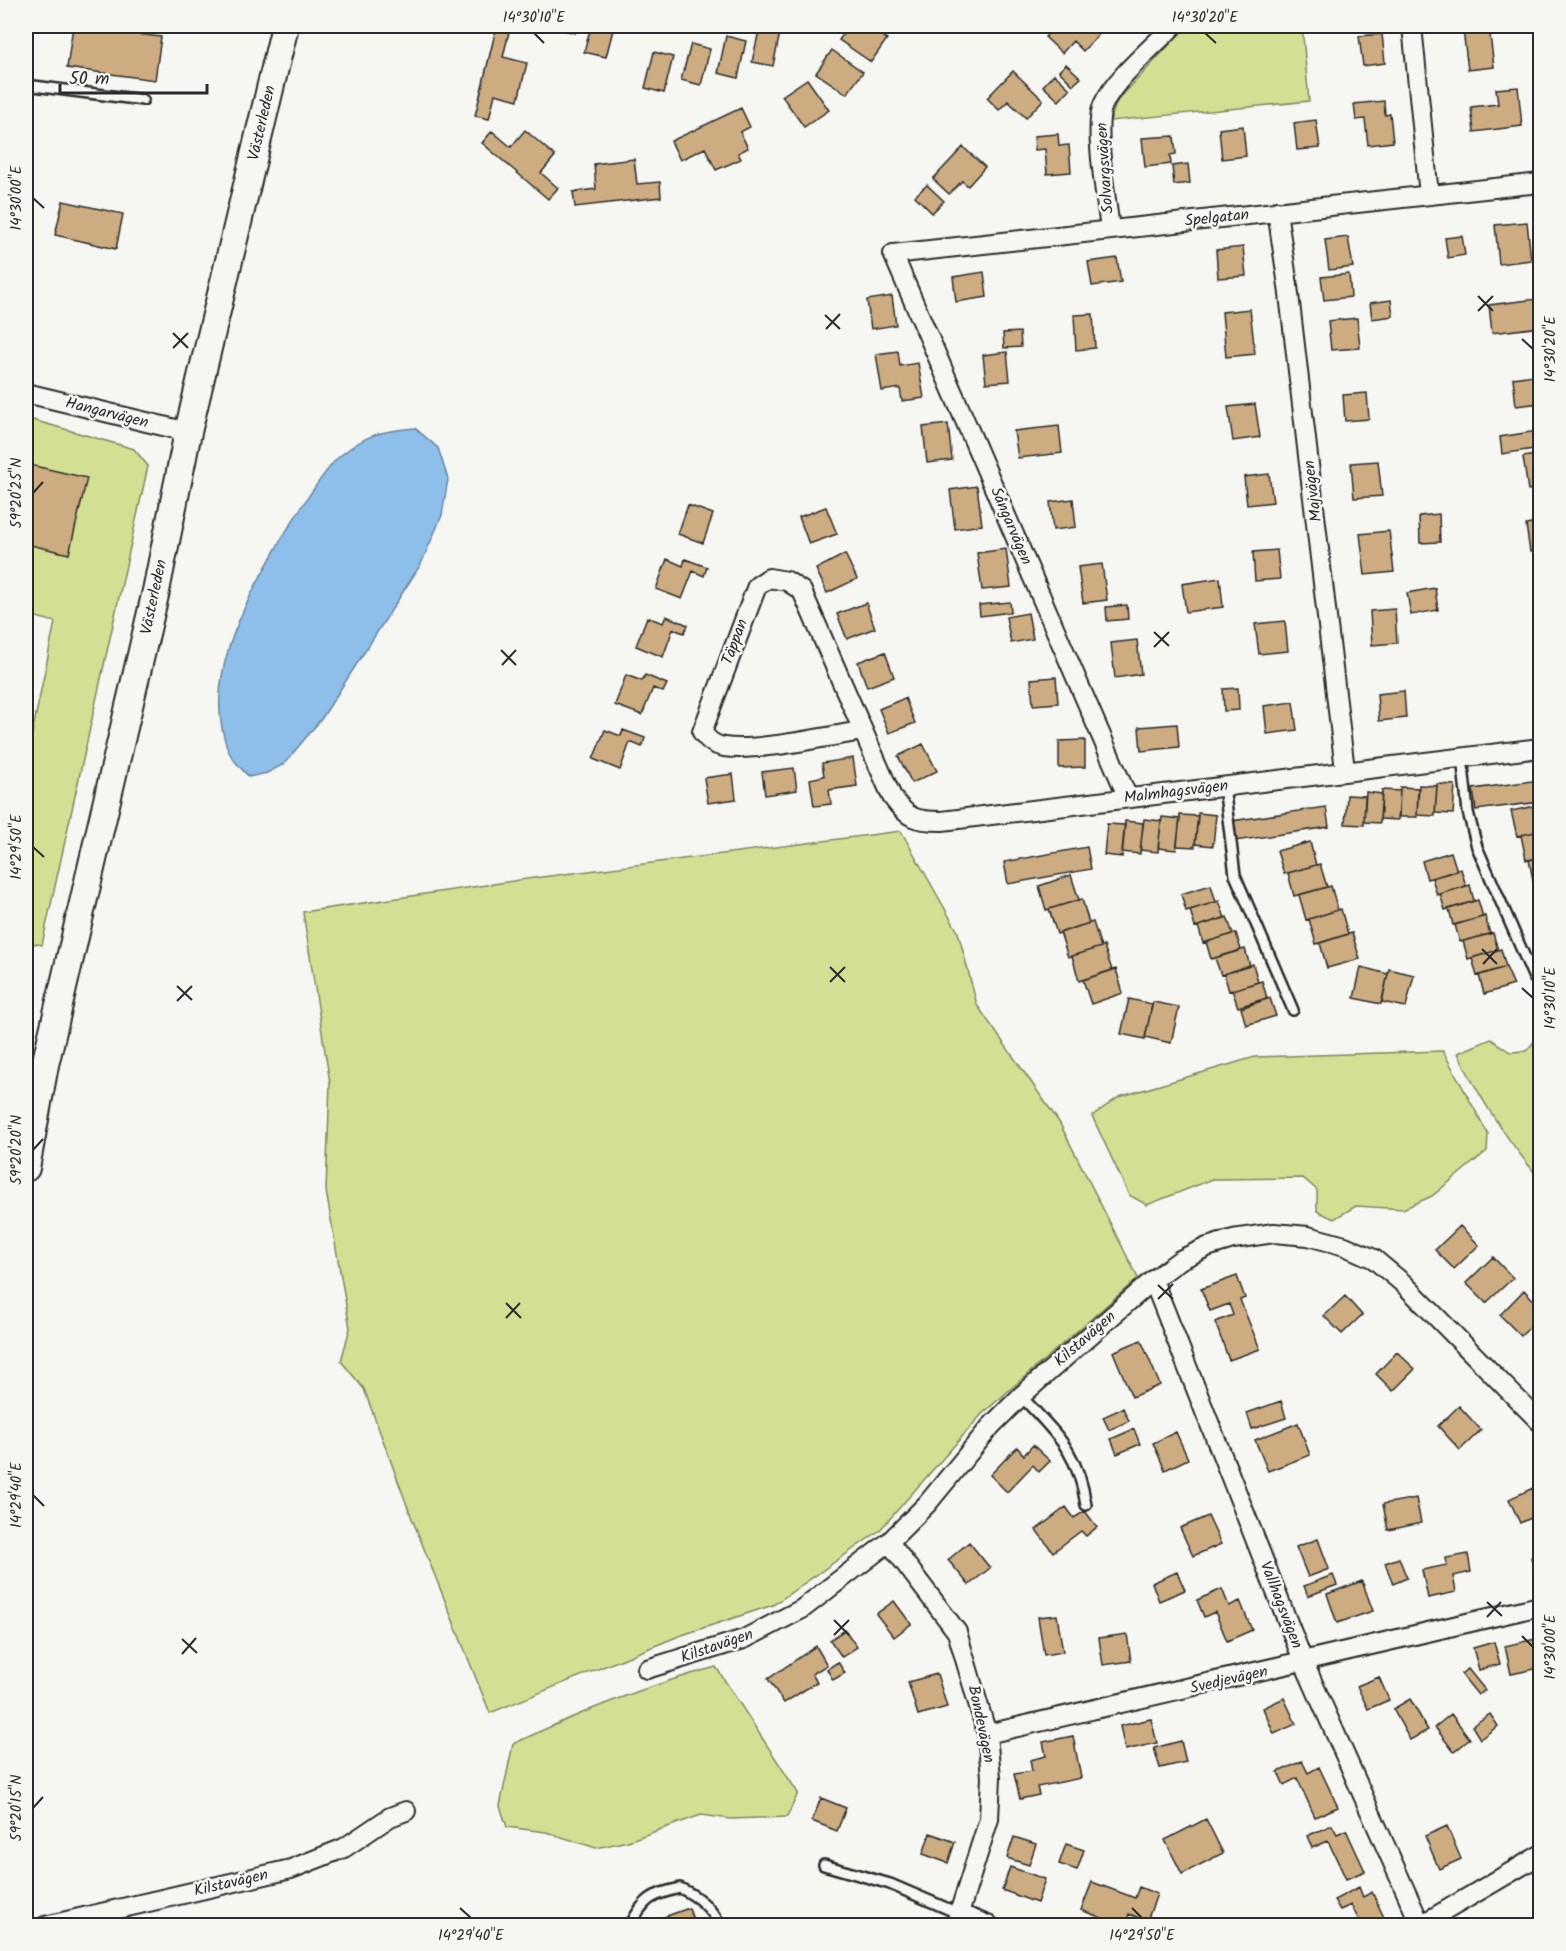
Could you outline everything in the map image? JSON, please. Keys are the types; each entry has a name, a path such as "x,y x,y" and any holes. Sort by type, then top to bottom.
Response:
{"street":[{"name":"Västerleden","path":"26,1168 48,1054 156,591 188,432 285,26"},
{"name":"Solvargsvägen","path":"1110,229 1099,124 1102,106 1114,88 1173,26"},
{"path":"1412,26 1429,195"},
{"name":"Spelgatan","path":"893,254 1540,183"},
{"name":"Majvägen","path":"1277,212 1288,286 1345,771"},
{"name":"Sångarvägen","path":"893,254 1128,798"},
{"name":"Hangarvägen","path":"26,393 188,432"},
{"name":"Täppan","path":"769,578 787,580 802,591 863,731 749,747 723,747 709,742 702,732 757,586 769,578"},
{"name":"Malmhagsvägen","path":"863,731 892,797 903,812 920,821 942,822 1540,748"},
{"name":"Kilstavägen","path":"647,1669 717,1649 773,1626 802,1610 889,1542 935,1496 991,1426 1021,1396 1153,1280 1180,1260 1207,1247 1233,1239 1274,1233 1308,1236 1345,1246 1374,1259 1404,1284 1540,1422"},
{"name":"Vallhagsvägen","path":"1153,1280 1304,1663 1421,1925"},
{"name":"Bondevägen","path":"889,1542 957,1632 987,1734 991,1777 989,1819 957,1920"},
{"name":"Svedjevägen","path":"987,1734 1304,1663 1540,1606"},
{"name":"Kilstavägen","path":"45,1926 291,1869 344,1848 390,1817 406,1811"},
{"path":"1421,1925 1540,1854"},
{"path":"957,1920 990,1926"}],"lane":[{"path":"26,85 143,100"},
{"path":"1461,757 1468,812 1477,847 1534,978"},
{"path":"1224,786 1235,875 1293,1010"},
{"path":"1021,1396 1059,1437 1075,1461 1082,1477 1086,1505"},
{"path":"824,1865 890,1884 957,1920"},
{"path":"630,1926 640,1905 656,1894 680,1888 697,1896 714,1913 721,1926"}],"green space":[{"path":"1187,26 1302,26 1309,101 1110,121 1117,101"},
{"path":"26,418 134,449 148,466 42,945 26,942 26,763 55,622 26,614"},
{"path":"901,831 958,932 977,1005 1059,1122 1138,1278 982,1414 879,1531 773,1605 679,1636 490,1713 411,1516 364,1389 341,1361 350,1328 326,1191 330,1083 303,912 534,878"},
{"path":"1540,1035 1540,1179 1495,1119 1458,1053 1491,1039 1510,1052 1526,1051"},
{"path":"1443,1051 1488,1134 1487,1151 1432,1196 1403,1209 1356,1206 1334,1219 1317,1211 1317,1190 1303,1178 1213,1179 1147,1205 1129,1195 1092,1116 1119,1097 1255,1057"},
{"path":"716,1667 798,1793 787,1817 731,1819 701,1815 628,1841 596,1848 546,1832 507,1827 500,1806 513,1744 613,1701"}],"water":[{"path":"415,428 438,448 448,479 442,515 421,564 322,718 284,764 267,773 249,777 229,752 221,724 220,696 223,669 242,614 282,538 333,462 366,438 384,432"}],"building":[{"path":"73,26 161,37 155,80 67,68"},
{"path":"558,26 577,26 575,33 557,28"},
{"path":"591,26 614,26 606,57 584,52"},
{"path":"760,26 781,28 773,66 752,62"},
{"path":"849,26 867,26 887,39 871,62 839,40"},
{"path":"1056,26 1063,30 1067,26 1092,26 1100,33 1083,51 1073,41 1062,53 1045,37"},
{"path":"1489,27 1494,67 1468,70 1463,30"},
{"path":"496,29 509,32 503,57 527,63 518,100 495,94 489,119 475,116"},
{"path":"1382,34 1385,63 1363,66 1359,36"},
{"path":"726,36 746,41 738,78 718,73"},
{"path":"691,44 710,49 701,85 681,80"},
{"path":"832,50 863,72 847,94 816,73"},
{"path":"654,52 673,57 664,93 645,88"},
{"path":"1066,64 1081,78 1073,85 1059,71"},
{"path":"1013,71 1043,100 1026,118 1008,101 999,110 987,98"},
{"path":"1054,74 1070,89 1059,101 1043,86"},
{"path":"807,79 829,110 804,127 782,96"},
{"path":"1518,87 1522,126 1474,132 1471,107 1498,104 1496,89"},
{"path":"1384,101 1385,115 1390,114 1393,142 1368,145 1365,119 1356,120 1354,104"},
{"path":"741,108 750,127 740,132 748,148 738,153 741,159 716,170 705,148 680,160 671,141"},
{"path":"1316,120 1320,148 1297,150 1294,123"},
{"path":"1243,126 1246,156 1222,159 1219,129"},
{"path":"525,130 555,156 541,173 558,188 548,199 482,143 492,131 511,147"},
{"path":"1058,134 1059,146 1069,145 1071,172 1047,174 1045,149 1035,150 1034,136"},
{"path":"1174,136 1176,154 1170,155 1171,164 1145,167 1142,138"},
{"path":"963,147 985,167 968,186 962,181 949,194 933,179"},
{"path":"634,159 637,184 660,182 661,197 575,207 573,192 596,189 594,164"},
{"path":"1188,164 1190,183 1174,185 1172,166"},
{"path":"927,185 944,201 932,213 915,196"},
{"path":"63,201 123,214 116,249 55,235"},
{"path":"1527,222 1531,260 1499,264 1495,225"},
{"path":"1462,236 1465,255 1448,258 1445,238"},
{"path":"1348,237 1353,267 1329,270 1325,240"},
{"path":"1243,247 1246,276 1218,278 1216,250"},
{"path":"1117,258 1121,282 1092,286 1088,262"},
{"path":"984,272 987,297 956,302 953,277"},
{"path":"1349,274 1351,297 1324,300 1321,277"},
{"path":"892,296 896,325 871,329 867,300"},
{"path":"1537,299 1540,327 1492,333 1489,305"},
{"path":"1391,300 1393,316 1372,319 1370,303"},
{"path":"1250,309 1255,354 1226,357 1222,312"},
{"path":"1093,314 1095,348 1076,350 1074,315"},
{"path":"1357,318 1360,348 1331,350 1328,321"},
{"path":"1020,332 1021,347 1004,348 1003,333"},
{"path":"898,351 900,366 918,363 924,398 902,401 900,388 882,391 876,354"},
{"path":"1007,352 1010,381 986,383 983,355"},
{"path":"1540,374 1540,403 1516,406 1513,378"},
{"path":"1367,393 1369,419 1345,421 1343,395"},
{"path":"1255,404 1260,437 1233,441 1228,407"},
{"path":"948,424 952,460 927,463 923,427"},
{"path":"1059,426 1062,453 1018,458 1014,431"},
{"path":"1537,431 1540,448 1502,454 1500,437"},
{"path":"1540,454 1540,488 1528,490 1523,457"},
{"path":"1378,461 1382,496 1354,498 1351,463"},
{"path":"26,464 87,478 69,554 26,544"},
{"path":"1269,474 1273,502 1247,505 1244,477"},
{"path":"977,486 982,525 955,529 950,490"},
{"path":"1073,499 1076,527 1053,530 1050,502"},
{"path":"688,505 713,514 703,543 678,534"},
{"path":"826,507 837,534 809,544 799,517"},
{"path":"1439,514 1440,542 1420,543 1419,516"},
{"path":"1540,522 1540,550 1530,552 1526,525"},
{"path":"1389,531 1394,572 1365,575 1360,534"},
{"path":"1006,549 1011,587 982,590 977,553"},
{"path":"1277,550 1280,579 1255,581 1253,552"},
{"path":"845,554 857,579 827,593 816,569"},
{"path":"667,559 683,566 685,559 707,567 704,576 693,571 682,599 656,589"},
{"path":"1102,564 1107,600 1083,603 1078,567"},
{"path":"1220,578 1223,607 1186,612 1182,584"},
{"path":"1435,588 1438,610 1411,615 1407,593"},
{"path":"1010,602 1011,612 980,616 979,605"},
{"path":"866,603 875,628 847,639 837,614"},
{"path":"1127,605 1128,619 1107,621 1106,607"},
{"path":"1395,609 1397,643 1372,645 1370,611"},
{"path":"1028,613 1033,639 1011,643 1006,617"},
{"path":"666,616 688,625 684,633 673,629 663,657 636,646 647,617 663,623"},
{"path":"1285,621 1288,651 1259,654 1255,624"},
{"path":"1137,640 1141,674 1115,678 1111,643"},
{"path":"885,652 894,677 867,687 858,662"},
{"path":"626,675 642,681 645,675 667,684 663,692 653,688 642,715 615,705"},
{"path":"1056,677 1058,703 1033,705 1031,679"},
{"path":"1238,688 1239,710 1224,711 1223,689"},
{"path":"1404,691 1406,718 1379,721 1377,694"},
{"path":"905,698 915,723 889,733 879,709"},
{"path":"1293,702 1297,730 1267,734 1264,706"},
{"path":"1177,724 1179,747 1141,751 1139,727"},
{"path":"605,730 621,736 623,730 645,738 642,747 630,742 620,770 593,759"},
{"path":"1085,740 1085,767 1059,768 1059,741"},
{"path":"923,744 937,771 912,783 898,756"},
{"path":"853,758 857,786 829,790 831,804 814,806 810,779 824,776 822,763"},
{"path":"794,768 797,790 765,795 762,772"},
{"path":"733,774 736,799 708,803 704,778"},
{"path":"1540,780 1540,802 1476,810 1473,789"},
{"path":"1437,784 1455,785 1453,814 1435,813"},
{"path":"1419,785 1437,786 1435,816 1417,815"},
{"path":"1400,787 1418,788 1417,817 1399,817"},
{"path":"1382,790 1400,791 1398,820 1380,819"},
{"path":"1366,792 1382,794 1380,823 1364,822"},
{"path":"1347,795 1365,796 1364,825 1345,824"},
{"path":"1540,805 1540,831 1517,836 1511,811"},
{"path":"1326,807 1329,827 1235,841 1232,821"},
{"path":"1198,813 1216,815 1213,846 1195,844"},
{"path":"1180,815 1198,816 1195,847 1177,846"},
{"path":"1162,817 1180,819 1176,850 1158,848"},
{"path":"1144,819 1161,821 1158,852 1140,850"},
{"path":"1125,821 1143,823 1140,854 1122,852"},
{"path":"1107,824 1125,825 1122,857 1104,855"},
{"path":"1540,831 1540,858 1526,860 1521,835"},
{"path":"1310,842 1316,865 1284,874 1277,851"},
{"path":"1087,847 1091,869 1008,884 1004,862"},
{"path":"1451,852 1457,871 1427,879 1422,861"},
{"path":"1540,858 1540,884 1534,885 1529,860"},
{"path":"1320,864 1327,887 1294,896 1288,873"},
{"path":"1461,869 1466,886 1437,895 1432,878"},
{"path":"1071,875 1079,900 1046,910 1039,886"},
{"path":"1211,885 1216,902 1186,911 1181,894"},
{"path":"1470,885 1474,901 1445,910 1440,894"},
{"path":"1331,886 1338,910 1306,920 1299,895"},
{"path":"1082,899 1089,923 1057,934 1049,909"},
{"path":"1478,900 1483,917 1453,925 1449,909"},
{"path":"1219,901 1225,918 1195,927 1190,910"},
{"path":"1341,909 1348,934 1316,944 1309,919"},
{"path":"1485,916 1490,934 1460,942 1455,925"},
{"path":"1227,917 1233,934 1203,943 1198,926"},
{"path":"1093,922 1101,947 1068,957 1060,932"},
{"path":"1236,933 1241,950 1211,959 1206,942"},
{"path":"1352,933 1360,959 1327,968 1320,943"},
{"path":"1493,933 1498,950 1468,959 1463,941"},
{"path":"1104,946 1112,970 1079,981 1072,956"},
{"path":"1245,949 1250,966 1221,975 1215,958"},
{"path":"1501,949 1506,967 1477,976 1472,958"},
{"path":"1253,964 1258,982 1229,991 1224,974"},
{"path":"1361,967 1388,974 1381,1004 1354,998"},
{"path":"1506,967 1514,985 1484,994 1479,975"},
{"path":"1116,969 1123,993 1091,1004 1083,980"},
{"path":"1389,969 1414,975 1406,1007 1382,1002"},
{"path":"1262,981 1267,998 1238,1007 1232,990"},
{"path":"1270,998 1276,1016 1246,1025 1241,1008"},
{"path":"1129,999 1152,1004 1145,1039 1121,1034"},
{"path":"1153,1002 1179,1007 1171,1043 1145,1037"},
{"path":"1460,1226 1479,1245 1454,1269 1435,1250"},
{"path":"1493,1257 1513,1278 1486,1303 1466,1283"},
{"path":"1237,1276 1245,1298 1240,1300 1260,1349 1229,1360 1215,1322 1233,1315 1229,1304 1210,1311 1201,1289"},
{"path":"1524,1290 1540,1307 1540,1317 1521,1336 1500,1315"},
{"path":"1345,1296 1362,1315 1342,1334 1324,1316"},
{"path":"1141,1340 1160,1385 1132,1397 1113,1352"},
{"path":"1397,1352 1415,1369 1393,1391 1376,1374"},
{"path":"1281,1401 1286,1418 1252,1429 1247,1413"},
{"path":"1459,1406 1481,1430 1460,1450 1438,1426"},
{"path":"1123,1408 1129,1421 1109,1430 1103,1417"},
{"path":"1298,1423 1310,1455 1268,1471 1255,1440"},
{"path":"1134,1429 1140,1444 1117,1454 1111,1439"},
{"path":"1176,1432 1188,1459 1165,1470 1153,1443"},
{"path":"1033,1445 1050,1461 1039,1472 1033,1465 1007,1492 990,1475 1017,1447 1024,1455"},
{"path":"1533,1488 1540,1504 1540,1514 1520,1523 1509,1499"},
{"path":"1416,1498 1421,1523 1388,1530 1383,1504"},
{"path":"1066,1507 1074,1518 1085,1511 1097,1527 1086,1536 1081,1531 1053,1552 1036,1530"},
{"path":"1208,1516 1221,1544 1193,1556 1180,1528"},
{"path":"1318,1539 1329,1569 1308,1577 1296,1547"},
{"path":"969,1542 990,1568 969,1585 948,1560"},
{"path":"1468,1554 1471,1572 1453,1576 1456,1592 1428,1598 1422,1570 1447,1565 1446,1558"},
{"path":"1540,1555 1540,1575 1536,1576 1531,1557"},
{"path":"1399,1558 1407,1578 1393,1584 1385,1563"},
{"path":"1177,1572 1185,1590 1159,1601 1152,1583"},
{"path":"1333,1575 1337,1585 1308,1596 1304,1586"},
{"path":"1362,1581 1373,1611 1337,1623 1327,1594"},
{"path":"1222,1589 1229,1606 1240,1601 1252,1630 1227,1641 1215,1612 1204,1617 1197,1600"},
{"path":"894,1601 911,1624 894,1637 876,1614"},
{"path":"1057,1615 1063,1652 1044,1655 1038,1617"},
{"path":"845,1630 857,1647 842,1657 830,1640"},
{"path":"1127,1634 1131,1661 1103,1665 1099,1638"},
{"path":"1540,1638 1540,1668 1511,1674 1505,1646"},
{"path":"1494,1642 1500,1664 1479,1670 1473,1648"},
{"path":"816,1646 827,1665 812,1674 817,1682 784,1703 768,1679"},
{"path":"838,1662 845,1673 833,1680 827,1669"},
{"path":"1468,1669 1485,1690 1478,1695 1461,1674"},
{"path":"937,1674 947,1707 918,1715 908,1682"},
{"path":"1379,1677 1389,1700 1368,1709 1357,1686"},
{"path":"1284,1698 1296,1724 1274,1734 1263,1708"},
{"path":"1410,1699 1428,1730 1410,1740 1393,1709"},
{"path":"1451,1714 1470,1739 1454,1752 1435,1727"},
{"path":"1490,1714 1498,1726 1480,1739 1472,1726"},
{"path":"1151,1719 1157,1743 1125,1750 1120,1726"},
{"path":"1073,1736 1081,1778 1037,1787 1039,1795 1020,1799 1014,1774 1032,1771 1030,1760 1046,1756 1043,1742"},
{"path":"1181,1741 1186,1762 1160,1768 1154,1748"},
{"path":"1302,1761 1308,1773 1319,1767 1338,1807 1315,1817 1297,1778 1284,1785 1278,1772"},
{"path":"821,1798 846,1808 837,1831 812,1821"},
{"path":"1206,1819 1223,1853 1182,1874 1165,1840"},
{"path":"1332,1825 1337,1834 1346,1830 1365,1871 1346,1879 1328,1841 1312,1848 1307,1836"},
{"path":"1447,1826 1461,1859 1439,1869 1425,1836"},
{"path":"930,1833 955,1842 948,1863 923,1854"},
{"path":"1014,1837 1036,1844 1029,1865 1007,1858"},
{"path":"1066,1844 1084,1850 1077,1870 1059,1864"},
{"path":"1010,1867 1045,1879 1037,1903 1002,1890"},
{"path":"1092,1882 1135,1898 1139,1887 1157,1894 1147,1921 1129,1914 1123,1926 1081,1910"},
{"path":"1359,1887 1363,1897 1372,1892 1388,1926 1362,1926 1351,1905 1340,1910 1334,1900"},
{"path":"689,1908 695,1926 651,1926 650,1922"}]}
